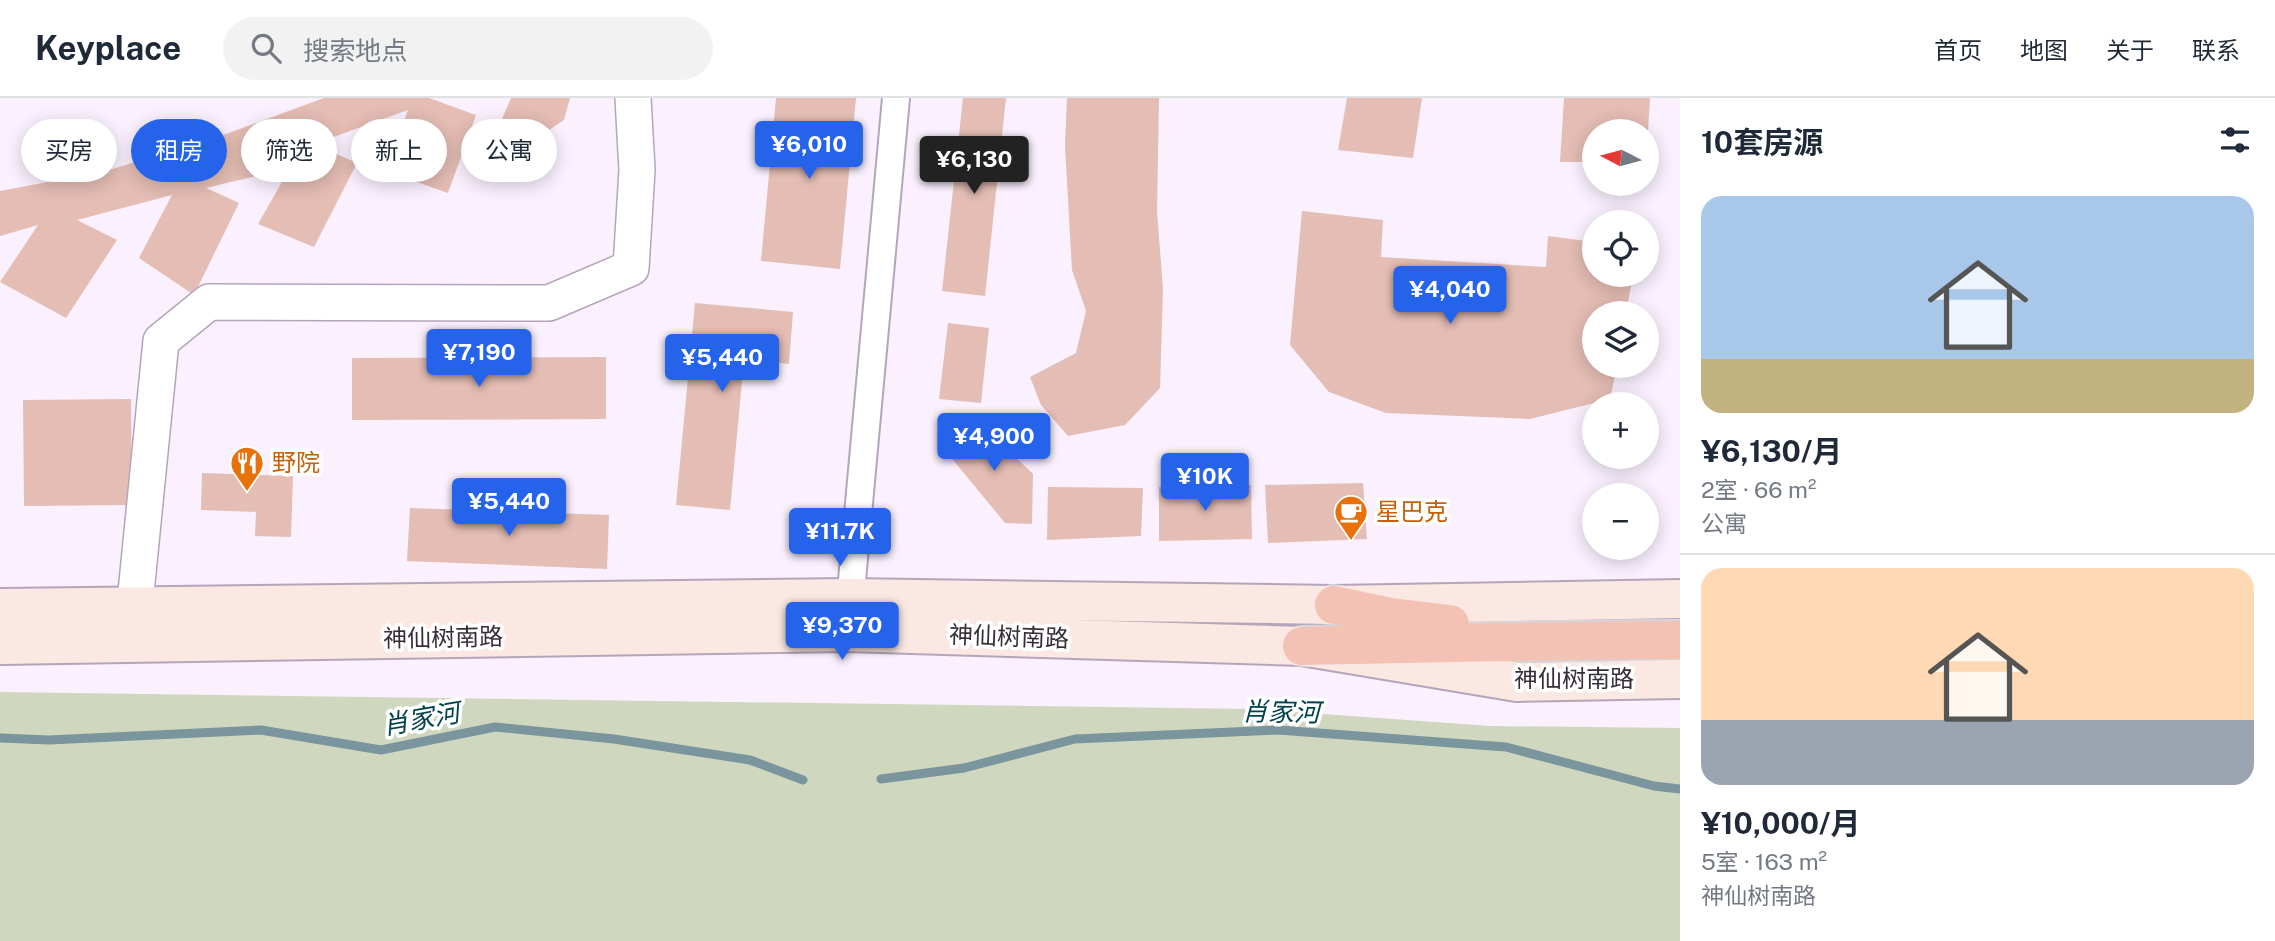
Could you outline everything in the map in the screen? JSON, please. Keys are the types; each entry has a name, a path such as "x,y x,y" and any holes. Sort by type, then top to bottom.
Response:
{"highway":[{"path":"1334,605 1391,617 1477,627 1538,640"},
{"path":"1302,646 1453,645 1538,640 1680,640"}],"main road":[{"path":"0,608 135,604 848,615 1680,599"},
{"name":"神仙树南路","path":"0,645 131,643 848,615 1302,646 1517,682 1680,680"}],"street":[{"path":"131,643 161,341 209,302 548,303 631,268 637,170 633,98"},
{"path":"848,615 897,98"}],"green space":[{"path":"0,692 1251,709 1490,726 1680,728 1680,941 0,941"}],"building":[{"path":"324,98 429,98 476,115 475,119 461,119 461,157 448,193 416,182 447,182 447,119 405,119 408,110 383,119 351,119 351,131 337,136 337,119 267,119"},
{"path":"511,98 570,98 564,120 557,125 557,119 502,119"},
{"path":"776,98 856,98 840,269 761,261"},
{"path":"963,98 1006,98 985,296 942,291"},
{"path":"1067,98 1159,98 1157,211 1163,289 1160,388 1125,425 1068,436 1041,405 1030,377 1076,353 1086,311 1072,270 1065,146"},
{"path":"1347,98 1422,98 1413,158 1338,150"},
{"path":"1564,98 1650,98 1649,119 1582,119 1582,162 1560,162"},
{"path":"241,128 241,180 206,188 239,203 194,295 139,258 172,195 77,220 117,240 66,318 0,282 38,225 0,236 0,191 48,182 117,182 117,168 131,163 131,182 227,182 227,134"},
{"path":"337,154 351,160 351,175 314,247 258,224 282,182 337,182"},
{"path":"1302,211 1383,220 1381,257 1546,267 1548,236 1582,240 1582,287 1631,287 1628,301 1582,301 1582,378 1614,378 1611,392 1582,392 1582,406 1530,419 1386,413 1329,392 1290,345"},
{"path":"695,303 793,312 789,364 744,359 730,510 676,505"},
{"path":"948,323 989,328 981,403 939,399"},
{"path":"606,357 606,419 352,420 352,358"},
{"path":"131,399 132,505 24,506 23,400"},
{"path":"941,430 989,431 1033,474 1032,524 1005,523 949,455"},
{"name":"野院","path":"202,473 293,476 291,537 255,536 256,512 201,510"},
{"path":"1363,483 1367,539 1268,543 1265,485"},
{"path":"1251,485 1252,539 1159,541 1159,487"},
{"path":"1048,487 1143,488 1141,536 1047,540"},
{"path":"410,508 609,515 607,569 407,561"}],"waterway":[{"name":"肖家河","path":"0,738 49,740 261,730 381,750 495,727 614,739 750,760 803,780"},
{"name":"肖家河","path":"881,779 964,768 1075,739 1278,730 1506,747 1654,786 1680,789"}],"place":[{"name":"野院","path":"247,493"},
{"name":"星巴克","path":"1351,542"}]}
